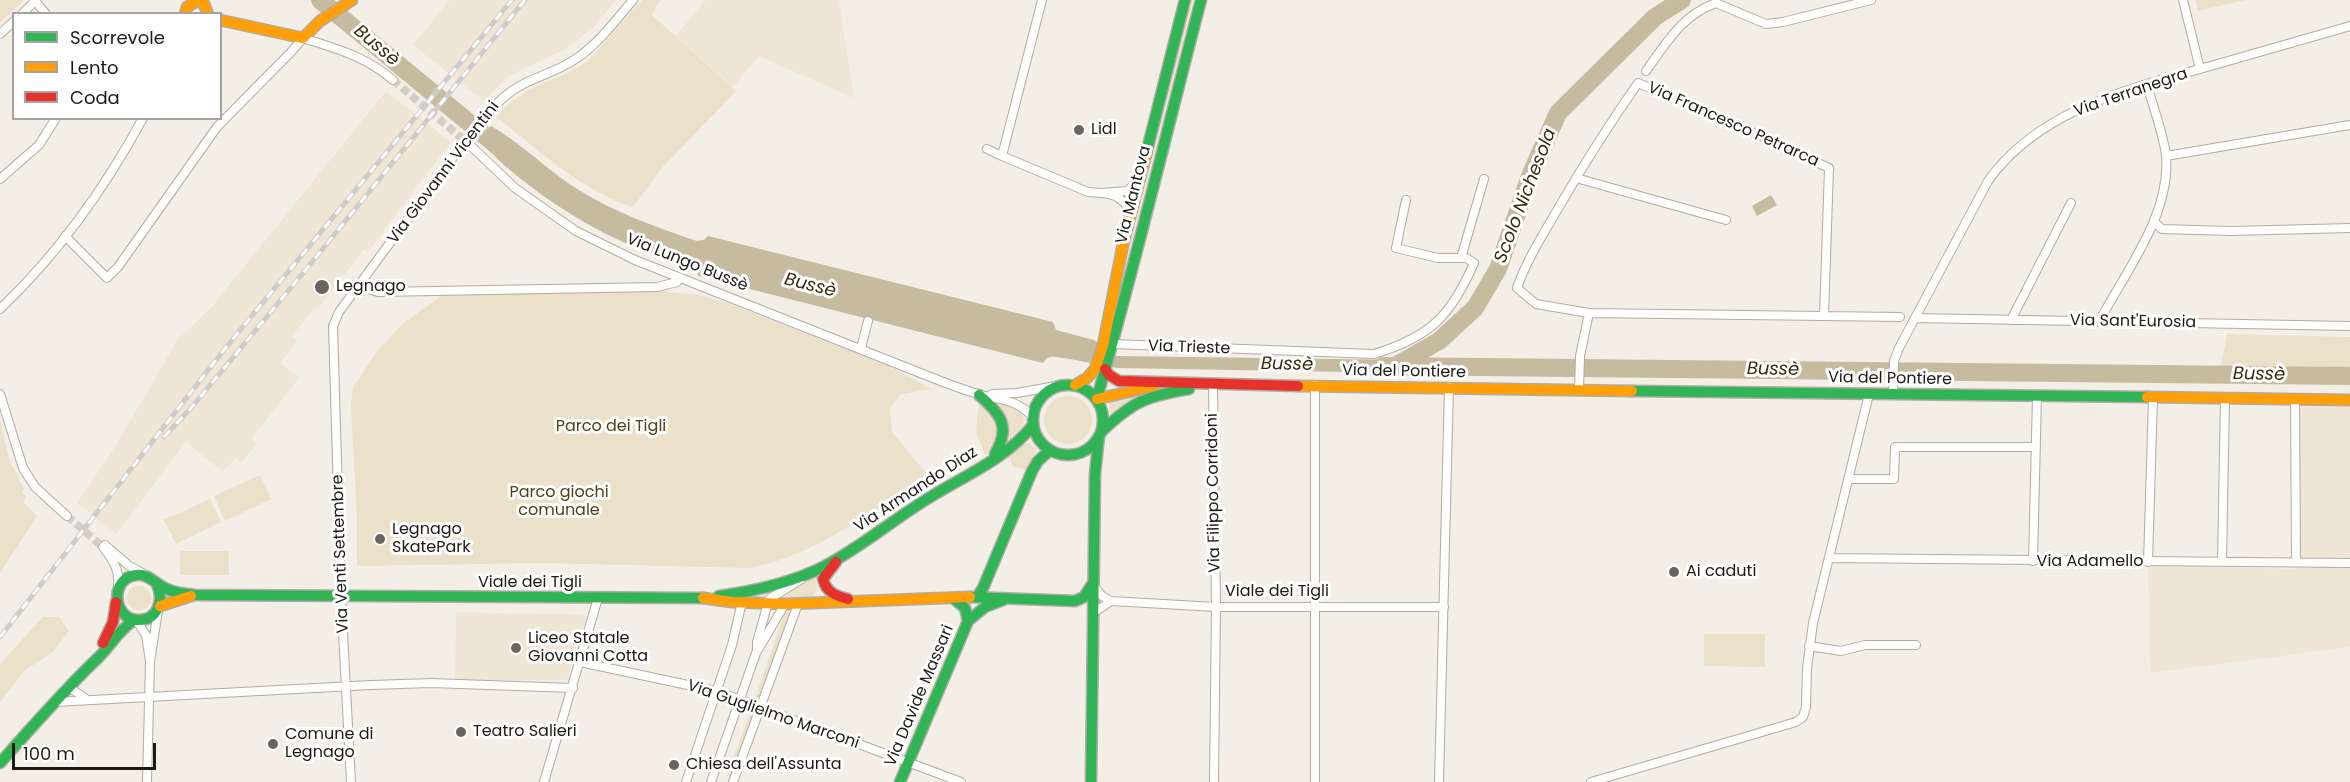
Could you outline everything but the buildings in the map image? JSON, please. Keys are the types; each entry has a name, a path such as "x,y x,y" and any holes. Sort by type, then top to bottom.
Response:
{"street":[{"path":"24,12 36,0"},
{"path":"65,236 107,278 217,128 320,21 352,0"},
{"name":"Via Giovanni Vicentini","path":"333,326 339,312 460,148 493,108 506,94 522,83 582,54 600,38 633,0"},
{"path":"1002,156 1042,0"},
{"name":"Via Mantova","path":"1109,347 1119,258 1185,0"},
{"name":"Via Mantova","path":"1097,399 1100,369 1109,347 1133,261 1201,0"},
{"path":"1646,70 1677,28 1700,9 1716,3 1766,24 1783,22 1871,0"},
{"path":"2182,0 2200,69"},
{"path":"183,7 193,2 204,1"},
{"path":"222,20 303,38 357,56 380,69 393,80"},
{"path":"0,34 12,23"},
{"name":"Via Terranegra","path":"1894,390 1894,360 1988,181 2002,162 2046,126 2092,103 2350,26"},
{"name":"Via Francesco Petrarca","path":"1824,316 1829,168 1638,83 1576,178 1525,266 1517,288 1536,304 1589,313 1900,317"},
{"path":"2099,322 2154,222 2164,193 2166,156 2147,85"},
{"path":"0,179 39,145 55,120"},
{"path":"0,309 28,281 65,236 115,168 142,120"},
{"path":"2166,156 2350,125"},
{"name":"Via Lungo Bussè","path":"472,147 515,188 576,231 635,260 979,394 1017,403 1033,421"},
{"path":"987,149 1088,192 1119,197 1125,201 1131,212"},
{"path":"1576,178 1726,220"},
{"path":"1406,200 1396,248 1438,258 1461,258 1484,179"},
{"path":"1101,193 1127,191 1139,180"},
{"path":"2011,320 2072,203"},
{"path":"2154,222 2162,229 2231,231 2350,228"},
{"name":"Via Trieste","path":"1109,347 1374,354 1404,345 1438,324 1462,292 1474,263 1461,258"},
{"path":"359,286 378,292 657,287 677,282 679,277"},
{"path":"1579,384 1580,356 1589,313"},
{"name":"Via Sant'Eurosia","path":"1915,318 2350,326"},
{"path":"861,348 868,321"},
{"name":"Via Venti Settembre","path":"333,326 341,596 351,782"},
{"path":"1076,385 1100,369"},
{"name":"Via del Pontiere","path":"1100,369 1119,381 1213,385 1449,387 1579,384 1869,394 1894,390 2037,396 2350,400"},
{"name":"Via del Pontiere","path":"1097,399 1172,383"},
{"path":"1091,782 1095,474 1103,412 1097,399 1084,388 1076,385 1056,386 1042,396 1033,421 1040,441 1050,450 1070,455 1081,453 1090,447 1100,434"},
{"name":"Via del Pontiere","path":"1100,434 1125,409 1138,400 1213,385"},
{"name":"Via Filippo Corridoni","path":"1213,385 1216,607 1214,782"},
{"name":"Via Lungo Bussè","path":"979,394 1017,393 1056,386"},
{"path":"1315,386 1315,782"},
{"path":"1439,782 1449,387"},
{"path":"0,394 23,468 35,487 66,516"},
{"path":"979,394 996,410 1003,424 1002,442 992,458"},
{"path":"1591,782 1797,722 1805,713 1809,646 1869,394"},
{"path":"2033,561 2037,396"},
{"path":"2148,562 2153,398"},
{"path":"2222,562 2225,398"},
{"path":"2295,399 2296,562"},
{"name":"Via Armando Diaz","path":"768,603 773,596 840,557 927,498 1020,440 1033,421"},
{"path":"1848,479 1894,479 1895,447 2036,447"},
{"path":"977,597 983,588 1034,466 1050,450"},
{"path":"118,588 119,576 115,564 104,546 128,565 148,576"},
{"name":"Viale dei Tigli","path":"840,557 823,579 825,587 836,596 863,601"},
{"name":"Via Adamello","path":"1829,558 2350,564"},
{"name":"Via Armando Diaz","path":"709,598 753,592 810,573"},
{"path":"118,588 129,577 138,574 148,576"},
{"name":"Viale dei Tigli","path":"148,576 169,590 196,595 709,598 785,604 977,597 1080,601"},
{"path":"150,662 162,597 158,584"},
{"path":"1093,584 1080,601 1086,604 1093,615"},
{"path":"1093,584 1102,596 1111,601 1093,615"},
{"name":"Viale dei Tigli","path":"85,669 108,635 113,622 118,588"},
{"name":"Viale dei Tigli","path":"0,763 85,669 101,655 120,630 135,620 148,618 171,601 196,595"},
{"path":"544,782 598,598"},
{"name":"Via Davide Massari","path":"968,621 985,607 1009,598"},
{"name":"Via Davide Massari","path":"900,782 968,621 969,612 965,606 954,599"},
{"path":"116,601 124,615 135,620 146,635 150,662 147,782"},
{"name":"Viale dei Tigli","path":"1111,601 1216,607 1444,608"},
{"path":"686,782 732,645 742,602"},
{"path":"756,653 768,603"},
{"path":"711,782 756,653 785,604"},
{"path":"733,782 798,604"},
{"path":"1809,646 1841,651 1865,645 1916,645"},
{"name":"Via Guglielmo Marconi","path":"580,662 716,692 961,782"},
{"path":"56,702 431,683 573,688"},
{"path":"69,687 86,699"}],"shaded area":[{"path":"450,0 616,0 593,28 567,48 509,76 484,101 413,45"},
{"path":"706,0 839,0 854,98 759,56 733,87 675,36"},
{"path":"386,91 451,142 368,252 364,249 318,309 315,308 292,336 297,341 280,363 299,378 251,439 257,444 241,463 235,458 223,472 186,442 116,534 77,503 115,447 178,339 210,309"},
{"path":"2300,405 2350,406 2350,647 2150,673 2148,565 2297,569"},
{"name":"Liceo Statale Giovanni Cotta","path":"456,612 587,615 567,680 455,681"}],"green space":[{"path":"0,0 24,0 0,23"},
{"path":"642,0 660,0 652,15 736,91 662,168 633,207 615,201 579,181 544,156 497,117 505,107 528,90 587,62"},
{"path":"1191,0 1193,0 1137,221 1135,220"},
{"path":"2196,0 2245,0 2198,11"},
{"path":"1133,224 1136,225 1112,331"},
{"name":"Parco dei Tigli","path":"666,289 668,292 699,295 730,304 889,366 932,389 901,394 890,408 892,432 930,478 798,553 749,568 543,563 357,566 351,406 353,388 377,351 406,321 444,294"},
{"path":"2227,334 2350,337 2350,368 2221,367"},
{"path":"1133,395 1134,399 1112,417 1108,401"},
{"path":"1063,396 1073,396 1088,406 1092,420 1091,429 1082,440 1073,444 1063,444 1048,434 1044,425 1044,415 1054,400"},
{"path":"979,403 993,413 999,427 996,442 985,455 976,432"},
{"path":"998,405 1014,407 1023,417 1022,428 1007,441 1008,423"},
{"path":"0,420 9,459 24,489 22,492 26,496 23,502 37,516 0,573"},
{"path":"1030,443 1037,450 1025,470 1013,466 1010,458 1004,459 1025,444"},
{"path":"260,475 271,499 225,521 214,496"},
{"path":"210,499 221,522 176,544 164,520"},
{"path":"180,551 229,551 229,575 180,575"},
{"path":"822,571 816,583 818,590 810,599 777,600"},
{"path":"139,586 148,589 151,598 148,607 139,610 130,607 127,598 130,589"},
{"path":"785,612 790,612 758,702 754,701"},
{"path":"43,617 59,617 69,631 53,652 24,671 0,702 0,664"},
{"path":"1704,634 1765,634 1765,667 1704,666"},
{"path":"751,710 755,712 731,777 727,775"}],"water":[{"path":"491,126 577,189 627,215 662,229 697,241 704,240 708,236 1053,322 1056,330 1094,340 1117,356 1406,360 1406,373 1118,368 1054,357 1048,358 1043,363 698,276 694,268 641,250 617,239 594,228 550,200 505,166 479,140"},
{"path":"1771,195 1777,205 1757,216 1752,206"}],"waterway":[{"name":"Bussè","path":"320,0 501,149"},
{"name":"Scolo Nichesola","path":"1397,365 1439,341 1475,308 1498,269 1530,176 1558,113 1655,17 1682,0"},
{"name":"Bussè","path":"1383,366 2350,376"}],"tunnel":[{"path":"393,80 472,147"},
{"path":"67,516 103,547"}],"railway":[{"path":"0,637 223,351 512,0"},
{"path":"164,437 192,407 308,267 525,0"}],"traffic: fast":[{"path":"1146,154 1185,0"},
{"path":"1097,398 1201,0"},
{"path":"1075,385 1088,391 1097,400 1101,406 1103,420 1101,434 1093,445 1082,453 1061,455 1043,445 1035,434 1033,413 1043,395 1054,387 1075,385"},
{"path":"1101,432 1140,402 1161,394 1189,389"},
{"path":"1632,391 2147,397"},
{"path":"979,395 993,408 1003,428 1000,444 995,454"},
{"path":"719,596 773,586 825,566 853,550 918,505 986,465 1011,447 1033,425"},
{"path":"1091,782 1095,474 1099,436"},
{"path":"977,597 983,588 1032,471 1038,461 1050,450"},
{"path":"157,584 160,597 158,609 154,614 137,620 123,613 117,598 118,590 122,583 136,575 145,576 172,591 196,595 703,598"},
{"path":"970,597 1075,601 1084,597 1093,583"},
{"path":"900,782 968,621 965,608 954,599"},
{"path":"968,621 985,607 1003,600"},
{"path":"0,763 123,629 134,620"}],"traffic: slow":[{"path":"222,20 303,38 320,21 352,0"},
{"path":"186,12 187,7 197,1 204,4 207,12"},
{"path":"1075,385 1087,378 1095,369 1103,346 1123,244 1146,154"},
{"path":"1097,399 1154,386"},
{"path":"1298,386 1632,391"},
{"path":"2147,397 2350,400"},
{"path":"160,606 191,596"},
{"path":"703,598 732,602 785,604 970,597"}],"traffic: jam":[{"path":"1105,369 1109,375 1119,381 1298,386"},
{"path":"836,562 823,579 824,583 832,593 848,599"},
{"path":"103,643 113,622 116,602"}],"place":[{"name":"Lidl","path":"1079,130"},
{"name":"Legnago","path":"322,287"},
{"name":"Legnago SkatePark","path":"380,539"},
{"name":"Ai caduti","path":"1674,572"},
{"name":"Liceo Statale Giovanni Cotta","path":"516,648"},
{"name":"Teatro Salieri","path":"461,732"},
{"name":"Comune di Legnago","path":"273,744"},
{"name":"Chiesa dell'Assunta","path":"674,765"}],"park label":[{"name":"Parco giochi comunale","path":"559,502"}]}
